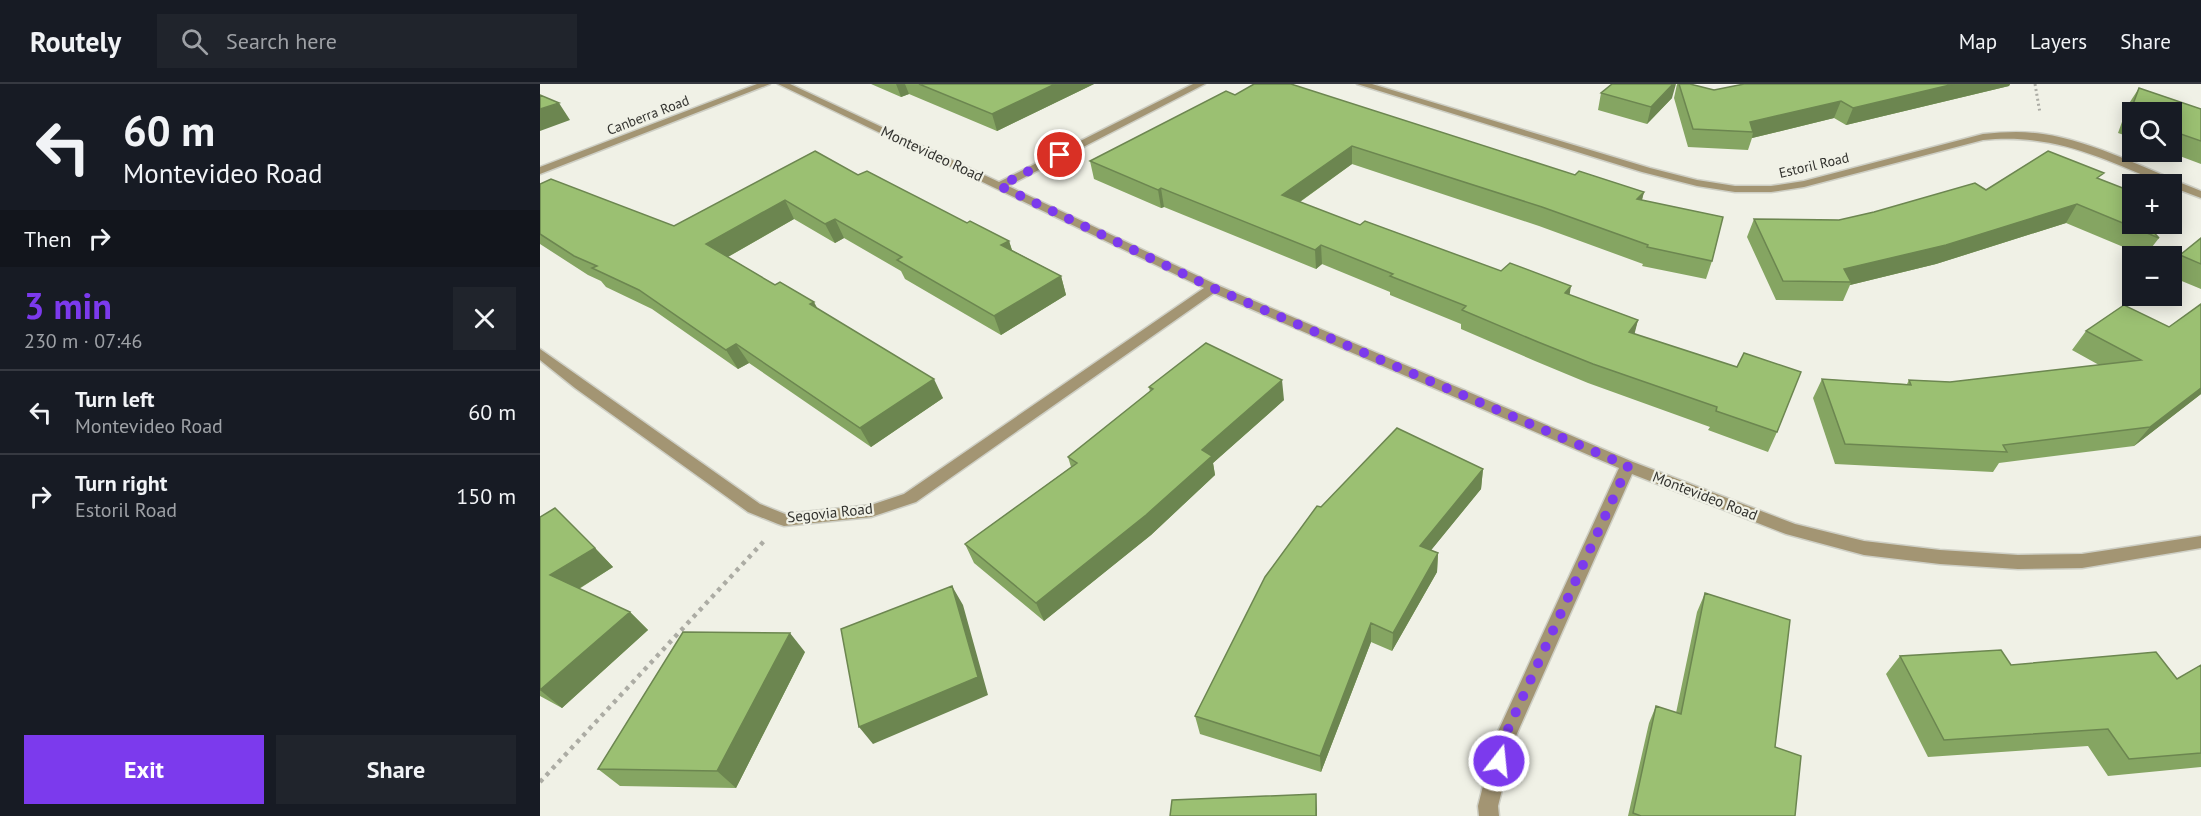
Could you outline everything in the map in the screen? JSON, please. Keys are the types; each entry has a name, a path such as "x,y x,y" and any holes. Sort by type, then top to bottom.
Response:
{"street":[{"name":"Canberra Road","path":"540,171 765,84"},
{"name":"Montevideo Road","path":"783,84 1213,288 1628,466 1792,530 1864,548 1940,557 2018,562 2082,561 2201,542"},
{"path":"1000,186 1200,84"},
{"name":"Estoril Road","path":"1362,84 1646,170 1697,183 1735,189 1771,189 1804,184 1983,137 2012,135 2045,136 2082,147 2201,195"},
{"name":"Segovia Road","path":"540,352 580,385 754,508 784,519 871,511 910,498 1213,288"},
{"path":"1489,816 1488,806 1504,738 1628,466"}],"path":[{"path":"540,782 784,519"}],"building":[{"path":"919,84 1055,84 992,114"},
{"path":"1254,84 1291,84 1575,175 1579,171 1644,192 1637,199 1723,217 1712,261 1647,247 1648,245 1542,207 1352,146 1282,195 1360,225 1365,221 1501,271 1510,263 1571,286 1565,293 1638,320 1629,332 1737,367 1744,353 1801,372 1777,432 1716,411 1717,407 1593,364 1538,342 1462,310 1466,306 1390,276 1393,274 1321,245 1315,250 1161,188 1158,190 1090,161 1226,91 1235,95"},
{"path":"1612,84 1673,84 1651,107 1601,93"},
{"path":"1679,84 1690,84 1714,90 1744,84 1954,84 1853,108 1841,101 1750,122 1753,132 1693,129"},
{"path":"2139,88 2180,102 2134,102"},
{"path":"540,95 559,103 540,109"},
{"path":"2182,103 2201,109 2201,141 2182,134"},
{"path":"815,151 858,175 867,171 967,223 970,221 1009,241 1001,245 1061,276 994,316 897,260 902,257 835,219 825,224 785,200 706,244 775,285 780,282 814,302 810,304 934,379 860,428 736,344 726,350 639,290 592,268 597,266 574,256 540,234 540,184 551,179 674,226"},
{"path":"2048,151 2104,173 2097,178 2122,188 2122,223 2077,204 1946,245 1844,269 1851,282 1783,281 1754,219 1839,220 1975,183 1986,190"},
{"path":"2201,238 2201,264 2182,256 2182,253"},
{"path":"2201,304 2201,388 2150,427 2003,445 2007,452 1845,444 1822,379 1911,385 1909,380 1950,382 2141,360 2086,331 2123,306 2169,327"},
{"path":"1206,343 1282,380 1202,450 1212,456 1146,515 1036,603 965,544 1077,463 1068,457 1153,389 1149,387"},
{"path":"1397,428 1483,469 1420,546 1438,553 1393,633 1371,623 1320,756 1195,716 1265,577 1317,506 1321,507"},
{"path":"555,508 595,548 550,575 630,612 540,690 540,517"},
{"path":"952,586 978,677 859,727 841,629"},
{"path":"1705,593 1790,620 1775,747 1801,756 1795,816 1641,816 1633,813 1656,706 1681,714"},
{"path":"683,632 790,633 717,771 598,769"},
{"path":"2001,650 2011,665 2156,652 2177,679 2201,665 2201,753 2129,759 2108,729 1944,740 1900,656"},
{"path":"1316,794 1316,816 1170,816 1172,800"}],"route":[{"path":"1060,155 1000,186 1213,288 1628,466 1504,738 1499,761"}]}
